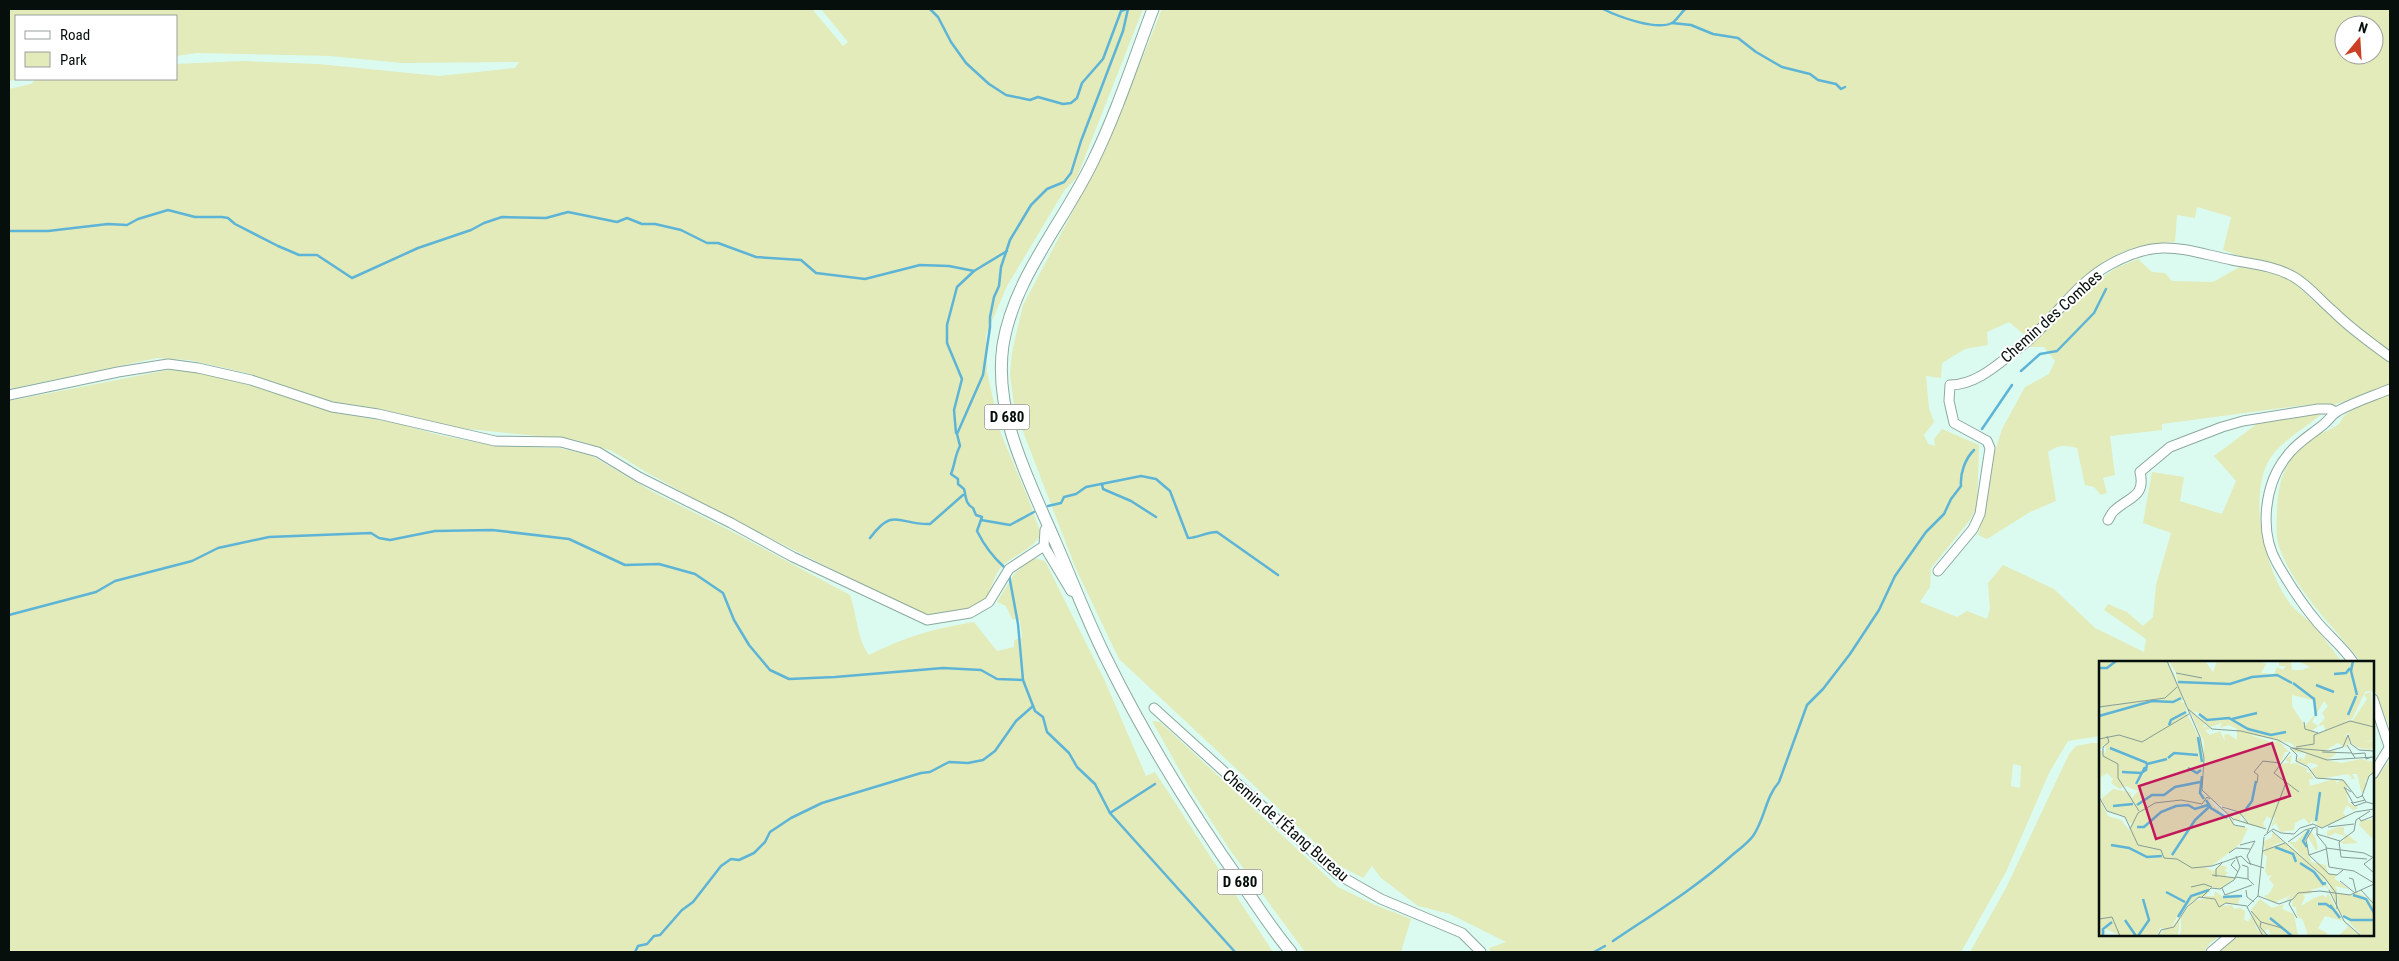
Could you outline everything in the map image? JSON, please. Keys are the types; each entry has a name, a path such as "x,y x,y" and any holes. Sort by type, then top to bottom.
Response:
{"main road":[{"name":"D 680","path":"1153,9 1094,160 1021,288 1009,318 1003,346 1003,401 1012,436 1076,593 1105,656 1170,777 1223,858 1289,950"}],"street":[{"name":"Chemin des Combes","path":"1938,571 1973,528 1980,514 1990,448 1987,442 1954,423 1949,401 1950,386 1960,385 1979,377 2027,342 2044,327 2071,295 2111,264 2141,251 2161,247 2183,248 2230,260 2263,265 2295,277 2352,328 2390,357"},
{"path":"9,395 118,372 168,364 198,368 251,380 332,407 378,414 495,441 561,442 598,452 639,477 731,523 793,558 927,620 970,613 989,602 1009,569 1044,546"},
{"path":"2352,661 2342,646 2319,624 2298,597 2276,562 2269,546 2267,531 2268,503 2277,470 2301,440 2324,424 2336,412 2390,389"},
{"path":"2108,520 2115,510 2131,500 2139,490 2142,480 2140,472 2170,447 2243,421 2318,409 2330,409 2336,412"},
{"path":"1048,526 1045,530 1044,546 1071,591 1076,593"},
{"path":"2374,702 2390,748 2374,772"},
{"name":"Chemin de l'Étang Bureau","path":"1154,708 1337,874 1381,899 1462,933 1481,952"},
{"path":"2211,952 2230,936"}],"green space":[{"path":"9,9 812,9 843,46 848,42 821,9 1143,9 1077,177 1064,191 1007,286 986,335 987,372 1001,434 1041,534 1034,544 1000,568 987,596 980,603 963,612 943,615 915,611 711,508 612,451 576,440 459,428 381,409 329,401 247,373 189,360 157,358 9,389 9,89 31,84 35,80 178,80 178,64 243,61 318,64 439,76 515,68 519,62 402,63 330,56 197,53 178,56 178,15 15,15 15,80 9,81"},
{"path":"1162,9 2390,9 2390,350 2365,333 2300,277 2223,250 2231,217 2197,207 2195,218 2177,215 2175,242 2143,246 2116,255 2104,262 2068,292 2038,326 2026,336 2009,322 1987,332 1988,345 1965,349 1942,363 1941,378 1926,376 1929,408 1934,422 1924,435 1928,444 1935,446 1934,439 1942,429 1979,445 1977,507 1970,520 1931,568 1930,587 1920,602 1957,617 1967,611 1987,619 1990,609 1988,583 2003,565 2054,589 2095,628 2144,652 2146,639 2104,610 2108,604 2127,612 2143,626 2153,617 2156,585 2171,533 2143,523 2152,472 2184,477 2180,501 2222,514 2236,481 2214,456 2257,424 2311,414 2322,414 2291,437 2274,453 2265,468 2259,507 2266,549 2280,587 2291,605 2311,623 2341,661 2099,661 2099,736 2068,741 2050,771 2006,872 1961,952 1491,952 1489,948 1506,942 1450,914 1418,906 1381,878 1372,866 1363,878 1340,866 1119,659 1076,569 1015,411 1010,375 1012,352 1023,305 1105,151","holes":["2013,764 2021,766 2020,788 2011,786"]},
{"path":"2138,259 2152,272 2165,273 2172,281 2213,282 2243,265 2263,268 2292,281 2331,316 2390,362 2390,384 2334,405 2313,404 2162,424 2162,430 2110,436 2115,475 2103,478 2107,493 2101,495 2094,487 2085,485 2077,448 2065,446 2055,448 2048,452 2056,501 2030,512 1987,539 1978,535 1984,514 1990,467 2002,429 2025,387 2049,374 2055,361 2044,347 2025,347 2062,314 2074,297 2116,268"},
{"path":"168,370 198,371 337,413 396,423 439,435 495,446 560,448 592,456 653,492 729,530 850,595 862,642 869,655 920,634 974,622 997,651 1014,647 1014,640 1022,638 1020,620 1012,619 1006,606 997,602 1015,573 1034,558 1045,561 1104,679 1146,776 1155,772 1273,952 9,952 9,401"},
{"path":"2390,394 2390,729 2374,689 2374,661 2360,661 2317,610 2288,568 2279,548 2277,538 2277,503 2281,481 2289,462 2303,445 2312,438 2338,425 2350,411"},
{"path":"1152,721 1160,722 1338,887 1373,904 1411,919 1401,952 1305,952 1230,850 1189,787"},
{"path":"2099,743 2099,936 2220,936 2210,943 2204,952 1970,952 2006,888 2069,754 2076,746"},
{"path":"2390,760 2390,952 2218,952 2238,936 2374,936 2374,781"}],"waterway":[{"path":"930,9 938,17 951,42 966,63 989,84 1006,95 1030,100 1038,97 1063,104 1071,103 1077,98 1082,83 1103,59 1121,11 1127,9"},
{"path":"1004,567 992,555 977,531 982,517 976,515 973,508 967,502 964,489 958,484 958,479 951,474 960,446 957,434 983,375 990,317 994,297 999,286 1001,267 1010,240 1031,205 1047,189 1064,182 1071,173 1081,141 1123,31 1128,9"},
{"path":"1603,9 1627,19 1656,25 1672,23 1685,9"},
{"path":"1672,23 1691,25 1713,34 1738,38 1756,52 1782,67 1810,74 1818,80 1836,84 1841,89 1845,87"},
{"path":"9,231 48,231 108,224 127,225 138,219 168,210 195,217 222,217 228,218 235,224 299,255 317,255 352,278 418,248 502,217 546,218 568,212 617,222 627,218 642,224 655,224 681,230 707,243 718,243 756,257 801,260 816,273 865,279 920,265 949,266 974,271 1007,251"},
{"path":"956,433 954,410 962,379 947,343 947,325 957,287 974,271"},
{"path":"2021,371 2040,354 2057,351 2094,313 2106,289"},
{"path":"1982,429 2012,385"},
{"path":"1613,941 1702,880 1753,836 1774,788 1779,782 1807,705 1823,689 1850,654 1879,610 1895,576 1926,532 1944,514 1951,499 1961,486 1964,466 1974,450"},
{"path":"1048,506 1061,503 1064,497 1076,494 1086,487 1141,476 1156,479 1170,491 1188,538 1217,532 1278,575"},
{"path":"1102,484 1103,489 1131,501 1156,517"},
{"path":"870,538 878,528 891,520 897,519 919,524 930,524 963,495"},
{"path":"981,520 1010,525 1034,512"},
{"path":"9,615 96,592 115,581 192,561 218,548 269,537 371,533 379,538 390,540 435,531 492,530 569,539 625,565 659,564 695,574 723,593 734,620 749,645 770,670 789,679 943,668 981,670 997,679 1023,680"},
{"path":"1009,575 1018,624 1023,680 1035,711 1043,717 1047,732 1069,753 1077,767 1095,784 1110,813 1235,952"},
{"path":"635,952 638,946 647,944 654,936 660,935 682,910 693,902 721,866 731,859 739,860 754,853 765,842 770,832 791,818 822,803 921,773 930,772 949,762 968,763 983,760 995,751 1016,721 1033,706"},
{"path":"1110,813 1155,784"},
{"path":"1594,952 1605,946"}]}
